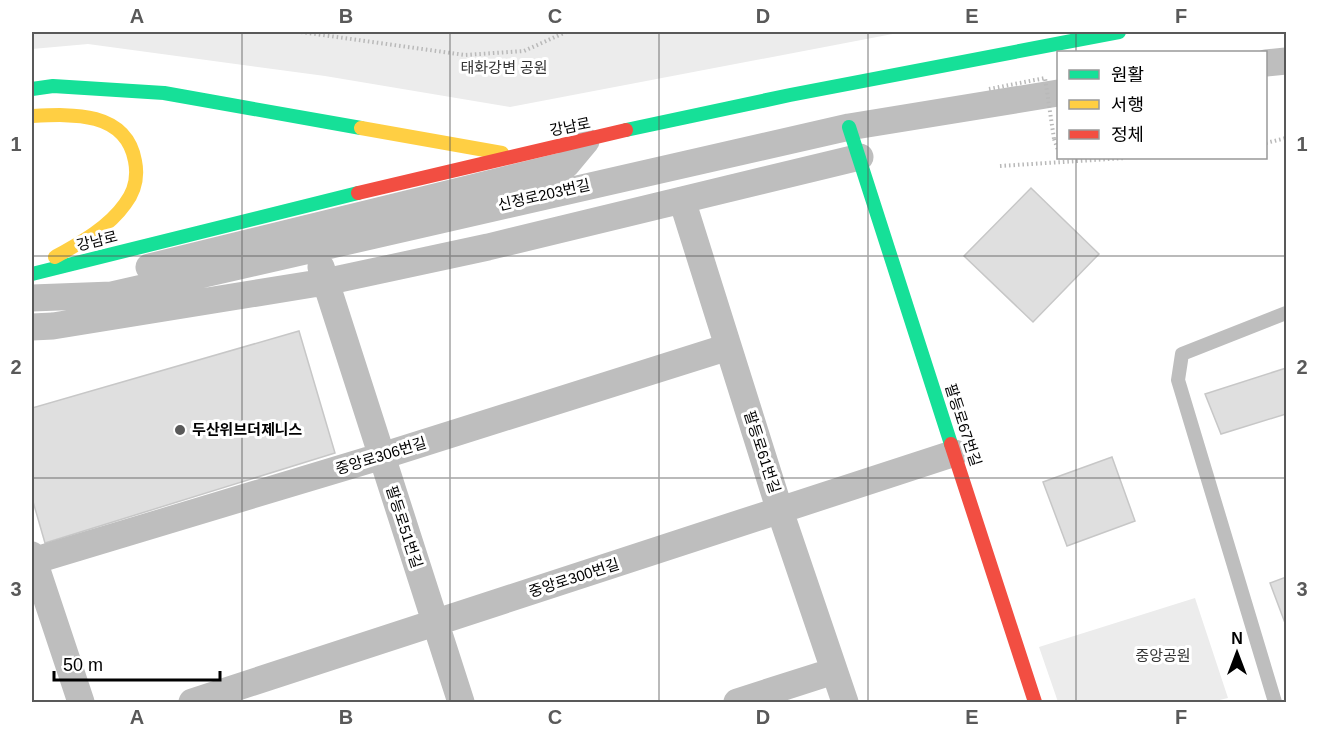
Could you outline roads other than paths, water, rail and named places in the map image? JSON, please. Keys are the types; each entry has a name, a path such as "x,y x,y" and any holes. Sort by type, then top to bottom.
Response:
{"main road":[{"name":"강남로","path":"32,272 513,155 586,141 790,94 1119,32"},
{"path":"32,88 53,86 164,93 513,155"},
{"path":"32,116 88,117 115,126 130,142 138,163 135,188 121,210 87,240 32,272"},
{"name":"팔등로67번길","path":"849,127 1035,702"}],"street":[{"path":"1267,63 1287,61"},
{"name":"신정로203번길","path":"32,297 112,295 849,127 1057,93"},
{"path":"32,297 566,165 586,141"},
{"path":"32,327 53,326 325,282 860,157"},
{"name":"팔등로61번길","path":"682,200 780,510 844,702"},
{"name":"팔등로51번길","path":"315,247 461,702"},
{"name":"중앙로306번길","path":"32,558 381,456 728,347"},
{"name":"중앙로300번길","path":"192,702 955,453"},
{"path":"32,558 81,702"},
{"path":"737,702 834,671"}],"lane":[{"path":"1275,702 1178,380 1182,354 1287,313"}],"place":[{"name":"두산위브더제니스","path":"180,430"}],"park label":[{"name":"태화강변 공원","path":"504,68"},
{"name":"중앙공원","path":"1163,656"}]}
